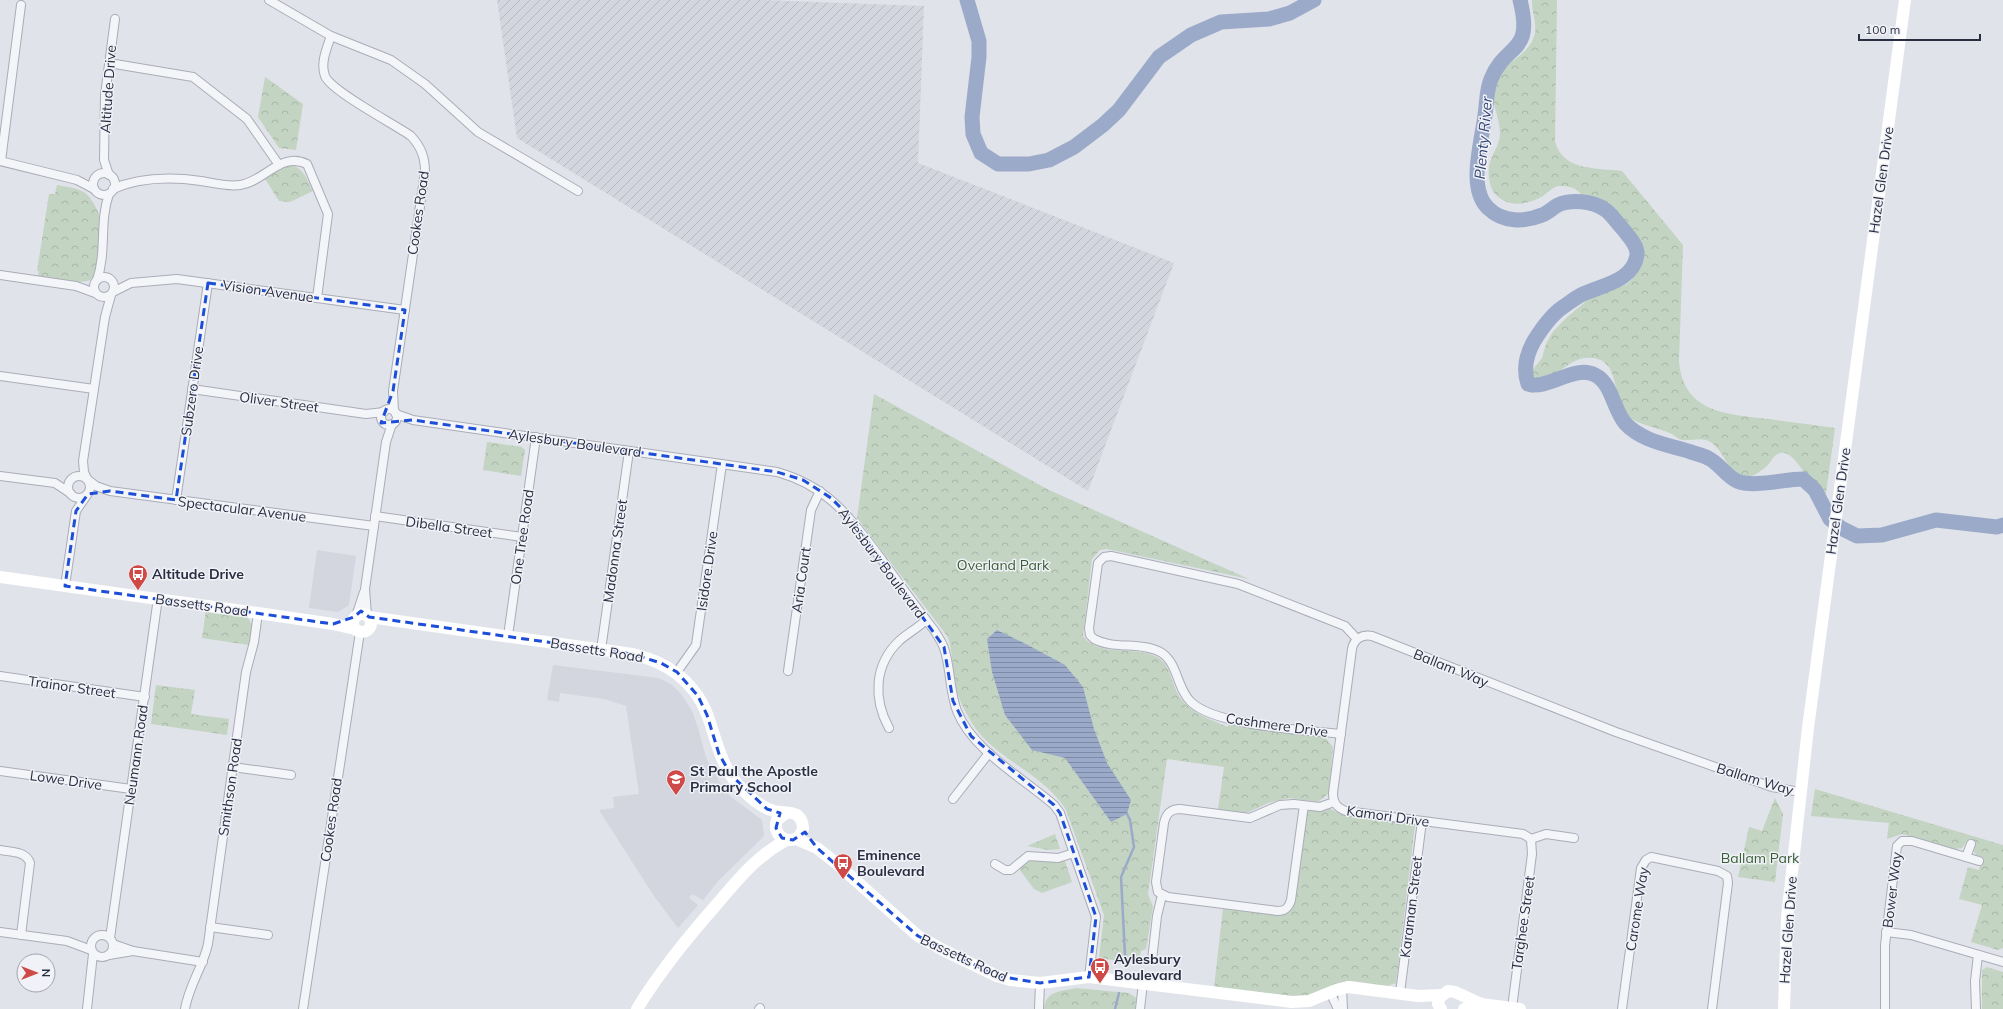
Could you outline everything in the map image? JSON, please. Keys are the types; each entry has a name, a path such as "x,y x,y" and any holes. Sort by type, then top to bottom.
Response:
{"street":[{"path":"269,0 331,36 391,60 406,69 478,132 578,191"},
{"name":"Hazel Glen Drive","path":"1785,1007 1787,917 1800,792 1905,0"},
{"path":"21,5 0,161 77,180 97,192 111,192 131,183 178,178 240,185 253,181 286,161 295,160 303,162 309,168 327,209 328,220 317,298"},
{"name":"Altitude Drive","path":"97,177 104,160 105,95 115,18"},
{"name":"Cookes Road","path":"303,1009 362,622 358,605 365,589 424,172 424,155 417,141 343,93 328,81 323,66 325,52 331,36"},
{"path":"109,63 193,77 247,119 279,165"},
{"name":"Altitude Drive","path":"104,160 111,177"},
{"path":"77,180 97,177 104,174 131,183"},
{"path":"97,177 97,192 104,210"},
{"path":"105,317 93,288 103,256 104,210 114,184 111,177"},
{"path":"64,586 76,511 87,494 90,485 84,472 83,460 105,317 114,286 110,279 103,256"},
{"path":"0,275 76,286 105,298 112,294"},
{"path":"76,286 96,281 102,277 110,279"},
{"name":"Vision Avenue","path":"110,279 132,284"},
{"name":"Vision Avenue","path":"112,294 132,284 168,279 208,282 405,310"},
{"name":"Subzero Drive","path":"176,500 208,282"},
{"path":"0,376 94,389"},
{"name":"Oliver Street","path":"192,389 389,417"},
{"name":"Aylesbury Boulevard","path":"389,417 722,464 791,476 820,491 836,502 851,518 944,647 950,688 958,712 971,736 989,753 1054,805 1060,813 1096,917 1089,977"},
{"name":"One Tree Road","path":"508,636 536,437"},
{"name":"Madonna Street","path":"601,650 629,451"},
{"path":"76,511 68,485 83,460"},
{"name":"Isidore Drive","path":"677,672 696,645 722,464"},
{"path":"0,476 55,483 81,476 87,479"},
{"name":"Spectacular Avenue","path":"87,479 96,486 110,491 204,505 232,506 374,526"},
{"path":"55,483 71,494 80,498 87,494"},
{"name":"Spectacular Avenue","path":"87,494 110,491"},
{"name":"Aria Court","path":"788,671 811,510 820,491"},
{"name":"Dibella Street","path":"375,516 522,537"},
{"name":"Cashmere Drive","path":"1341,734 1222,718 1191,702 1183,691 1173,667 1161,653 1150,649 1094,639 1089,632 1098,563 1104,557 1115,557 1238,584 1345,626 1357,639"},
{"name":"Bassetts Road","path":"0,577 158,598 333,624 395,622 508,636 643,656 661,663 677,672 691,687 703,705 719,754 731,775 739,785 767,809 776,828 817,848 857,880 906,927 929,943 997,976 1010,980 1040,983 1089,977 1144,983 1284,1005 1309,1001 1342,988"},
{"name":"Neumann Road","path":"111,941 113,911 132,789 158,598"},
{"name":"Smithson Road","path":"185,1009 190,987 203,962 210,927 246,672 254,642 258,613"},
{"path":"889,728 879,703 878,685 881,669 895,646 926,620"},
{"name":"Ballam Way","path":"1357,639 1364,635 1372,636 1616,732 1772,787 1800,792"},
{"path":"1334,802 1352,649 1357,639"},
{"name":"Trainor Street","path":"0,676 145,697"},
{"path":"953,799 989,753"},
{"path":"233,767 291,775"},
{"name":"Lowe Drive","path":"0,771 132,789"},
{"name":"Kamori Drive","path":"1162,895 1158,892 1156,882 1164,823 1168,812 1180,809 1250,818 1280,804 1320,807 1334,802 1338,808 1346,811 1523,834 1531,839"},
{"path":"1152,960 1157,916 1162,895 1278,911 1285,910 1290,905 1304,805"},
{"name":"Bassetts Road","path":"767,809 797,815 802,821 795,836"},
{"path":"767,851 780,817 786,813"},
{"name":"Karaman Street","path":"1400,993 1422,821"},
{"path":"1531,839 1546,834 1574,838"},
{"path":"637,1009 671,957 746,870 767,851 795,836"},
{"name":"Targhee Street","path":"1516,1008 1532,854 1531,839"},
{"name":"Bower Way","path":"1885,1009 1884,963 1886,932 1894,857 1899,843 1902,841 1912,841 1979,861"},
{"path":"1966,857 1971,844"},
{"path":"0,850 23,855 29,860 30,864 21,935"},
{"path":"995,864 1005,870 1011,870 1028,856 1058,858 1074,853"},
{"name":"Carome Way","path":"1622,1009 1641,868 1646,860 1651,858 1718,871 1727,876 1728,883 1712,1009"},
{"name":"Neumann Road","path":"97,936 113,911"},
{"path":"210,927 268,935"},
{"path":"0,932 68,941 97,936 134,951 203,962"},
{"path":"1886,932 1911,935 2003,962"},
{"path":"87,1009 91,980 91,943 97,936"},
{"path":"68,941 92,952 106,956 134,951"},
{"path":"91,980 106,956 112,950 111,941"},
{"path":"1976,1009 1975,981 1978,955"},
{"path":"1039,1009 1040,983"},
{"path":"1140,1009 1144,983"},
{"path":"1342,1009 1342,988 1418,996 1441,995 1452,991 1481,1004 1516,1008"},
{"path":"1330,992 1338,1009"},
{"path":"1440,1008 1438,1001 1441,995"},
{"path":"1458,995 1461,1002 1458,1009"},
{"path":"1418,996 1440,1008"},
{"path":"1464,1009 1481,1004"}],"highlighted area":[{"path":"208,283 405,310 393,391 381,423 413,420 777,472 803,480 831,498 851,518 944,647 953,701 971,736 1054,805 1060,813 1096,917 1089,977 1040,983 997,976 918,936 817,848 805,832 793,840 782,838 776,828 780,813 767,809 731,775 719,754 707,715 698,696 677,672 661,663 632,654 369,617 361,611 354,617 333,624 65,586 76,511 88,494 110,491 176,500"}],"shaded area":[{"path":"497,0 760,0 924,6 918,163 1174,263 1088,491 517,138"},
{"path":"317,550 356,556 349,605 338,612 309,608"},
{"name":"St Paul the Apostle Primary School","path":"553,665 658,678 671,684 682,695 692,711 706,758 719,781 730,796 762,820 764,836 718,881 703,900 692,894 689,898 698,905 678,928 654,896 599,810 614,808 613,797 639,794 626,706 604,699 560,693 559,702 547,700"}],"green space":[{"path":"1532,0 1557,0 1555,141 1559,151 1565,158 1582,166 1622,171 1683,245 1679,361 1682,378 1689,391 1698,401 1710,408 1723,412 1835,428 1823,515 1817,510 1814,495 1800,466 1787,454 1781,453 1777,455 1766,467 1748,479 1734,476 1722,454 1716,446 1709,441 1701,439 1682,440 1672,434 1629,417 1623,410 1620,402 1613,374 1609,367 1602,361 1593,358 1584,358 1575,361 1561,370 1541,388 1531,393 1524,381 1542,358 1546,344 1552,333 1566,318 1590,298 1627,284 1633,278 1639,266 1642,248 1630,231 1608,212 1587,205 1580,193 1573,188 1558,186 1537,199 1519,204 1507,202 1501,199 1496,195 1490,185 1489,166 1500,138 1498,119 1492,92 1493,85 1498,73 1522,54 1532,41 1535,33 1535,21"},
{"path":"265,77 303,104 296,150 279,148 258,117"},
{"path":"287,165 297,167 303,173 313,191 290,202 279,201 265,179"},
{"path":"57,185 75,188 84,192 95,206 98,213 100,229 98,260 94,276 90,280 79,282 38,276 39,271 37,271 49,194 55,194"},
{"name":"Overland Park","path":"874,394 1049,490 1249,579 1107,549 1100,550 1092,559 1083,636 1090,643 1098,647 1148,654 1162,660 1181,699 1196,713 1209,719 1228,727 1229,723 1325,737 1333,747 1329,793 1318,802 1289,798 1268,803 1249,812 1240,813 1218,809 1224,767 1167,759 1148,894 1153,907 1146,949 1141,951 1140,957 1144,961 1134,963 1099,958 1104,915 1066,810 1057,797 1046,786 995,748 973,725 958,695 948,637 857,518"},
{"path":"487,442 522,447 525,450 521,476 483,470"},
{"path":"206,610 247,616 252,625 249,645 202,638"},
{"path":"156,685 195,690 191,714 229,719 227,735 151,724"},
{"path":"1815,789 2003,845 2003,948 1998,950 1971,942 1982,905 1959,899 1968,867 1979,870 1982,857 1976,855 1974,851 1975,845 1967,841 1962,848 1955,849 1902,834 1887,839 1889,823 1811,816"},
{"name":"Ballam Park","path":"1775,798 1783,814 1775,882 1738,877 1749,827 1762,831"},
{"path":"1329,808 1342,815 1415,825 1396,983 1387,986 1352,981 1340,983 1316,993 1300,997 1214,988 1223,908 1278,915 1293,908 1306,811 1319,811"},
{"path":"1055,834 1060,849 1048,850 1027,846"},
{"path":"1064,858 1072,882 1042,893 1034,889 1019,869 1029,860"},
{"path":"1987,967 2003,972 2003,1009 1982,1009 1982,970"},
{"path":"1076,988 1129,993 1136,998 1135,1009 1044,1009 1045,1003 1051,995 1059,991"}],"water":[{"path":"997,630 1065,665 1083,687 1094,729 1107,763 1131,800 1127,814 1111,822 1065,758 1032,750 1005,715 992,672 987,639"}],"waterway":[{"name":"Plenty River","path":"967,0 979,41 979,57 972,117 973,134 981,153 998,164 1029,164 1049,160 1074,147 1103,125 1119,110 1159,57 1191,35 1221,22 1269,19 1290,13 1314,0"},
{"name":"Plenty River","path":"1520,0 1523,18 1521,39 1497,67 1488,88 1479,151 1477,177 1478,189 1482,199 1488,208 1494,213 1507,219 1514,220 1535,217 1546,213 1563,203 1581,202 1594,204 1607,211 1614,218 1632,241 1637,251 1634,264 1623,277 1579,296 1559,310 1547,322 1534,341 1527,357 1526,378 1528,384 1545,384 1579,373 1587,372 1595,375 1601,379 1609,390 1625,423 1639,434 1656,442 1706,457 1716,463 1733,479 1744,483 1752,484 1803,479 1815,490 1830,519 1841,528 1857,536 1882,535 1936,520 1997,527 2003,525"},
{"path":"1125,955 1121,877 1134,847 1130,820 1127,814"},
{"path":"1115,1009 1119,993"}],"place":[{"name":"Altitude Drive","path":"138,591"},
{"name":"St Paul the Apostle Primary School","path":"676,796"},
{"name":"Eminence Boulevard","path":"843,880"},
{"name":"Aylesbury Boulevard","path":"1100,984"}]}
